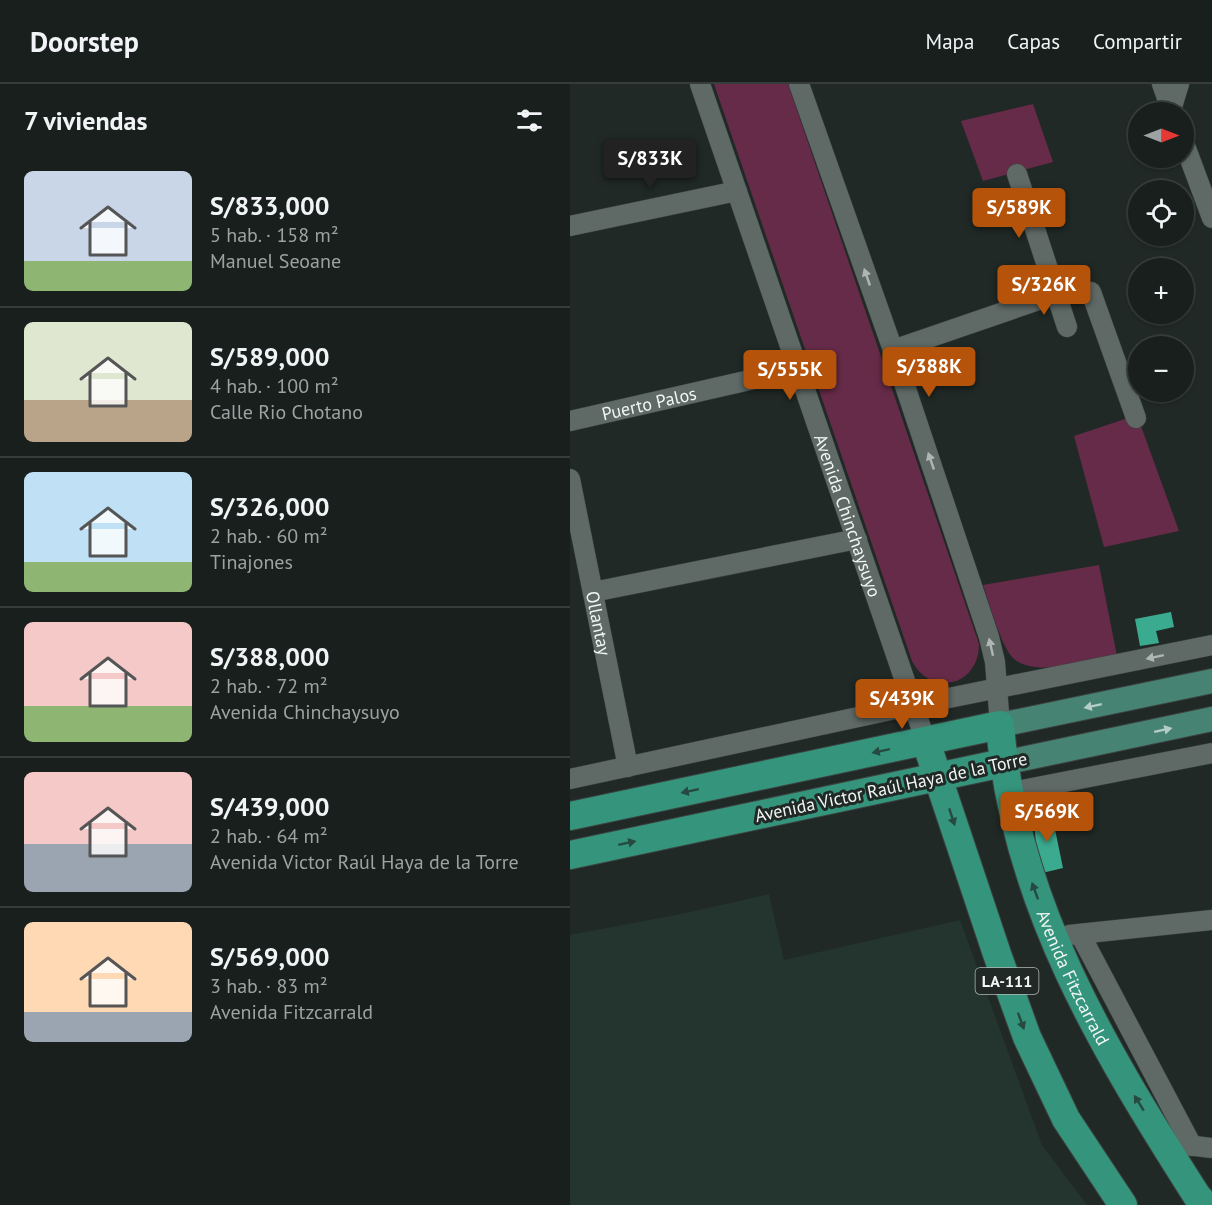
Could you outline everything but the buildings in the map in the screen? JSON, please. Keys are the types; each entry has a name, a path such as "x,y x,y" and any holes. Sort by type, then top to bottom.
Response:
{"highway":[{"name":"Avenida Victor Raúl Haya de la Torre","path":"570,816 1000,725"},
{"name":"Avenida Fitzcarrald","path":"1000,725 1008,794 1032,883 1052,937 1087,1012 1115,1064 1205,1205"},
{"name":"LA-111","path":"926,742 1027,1037 1066,1119 1123,1205"},
{"name":"Avenida Victor Raúl Haya de la Torre","path":"570,855 1003,763"}],"main road":[{"name":"Avenida Victor Raúl Haya de la Torre","path":"1000,725 1212,681"},
{"name":"Avenida Victor Raúl Haya de la Torre","path":"1003,763 1212,719"}],"street":[{"name":"Avenida Chinchaysuyo","path":"700,84 926,742"},
{"path":"799,84 893,350 989,637 994,662 1000,725"},
{"path":"1162,84 1169,102"},
{"path":"1174,102 1179,84"},
{"path":"1193,168 1212,218"},
{"path":"1017,174 1067,327"},
{"path":"570,226 737,191"},
{"path":"1091,292 1136,418"},
{"path":"893,350 1056,294"},
{"name":"Puerto Palos","path":"570,421 798,369"},
{"name":"Ollantay","path":"570,479 628,767"},
{"path":"593,592 857,539"},
{"path":"570,779 914,705 1212,645"},
{"path":"1008,794 1212,753"},
{"path":"1052,937 1212,920"},
{"path":"1080,934 1202,1147"},
{"path":"1163,1142 1202,1147"}],"shaded area":[{"path":"714,84 788,84 979,644 977,659 963,678 941,683 930,680 912,661"},
{"path":"1033,104 1053,162 983,181 961,121"},
{"path":"1137,415 1179,531 1104,547 1074,436"},
{"path":"1099,565 1117,656 1048,667 1022,664 1013,658 1000,634 983,585"},
{"path":"769,894 784,960 960,920 1042,1145 1087,1205 570,1205 570,935 686,913"}]}
